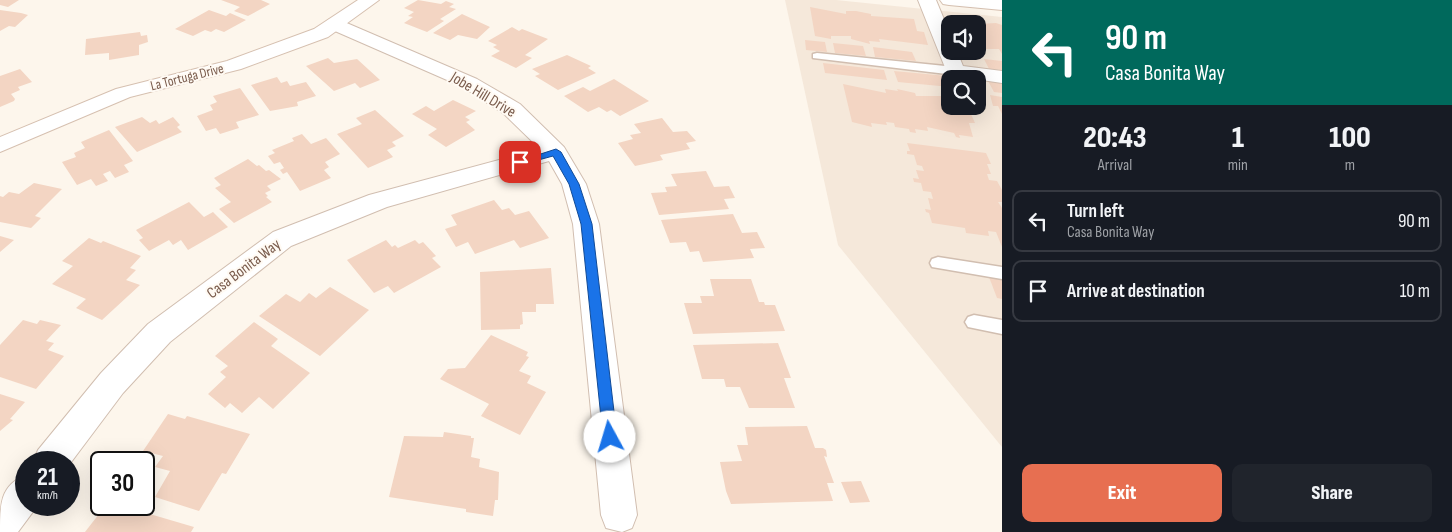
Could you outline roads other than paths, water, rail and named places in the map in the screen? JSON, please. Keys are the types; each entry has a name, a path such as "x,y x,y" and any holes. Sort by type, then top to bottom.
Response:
{"street":[{"name":"La Tortuga Drive","path":"0,145 123,93 234,65 321,33 370,0"},
{"path":"927,0 954,70"},
{"path":"949,0 1002,5"},
{"name":"Jobe Hill Drive","path":"335,24 470,83 512,109 556,152 574,184 586,224 619,515"},
{"path":"986,75 1002,77"},
{"name":"Casa Bonita Way","path":"59,451 112,383 159,333 282,239 378,201 556,152"},
{"path":"0,526 15,506"}],"lane":[{"path":"817,56 941,70"},
{"path":"938,262 1002,273"},
{"path":"974,322 1002,327"}]}
